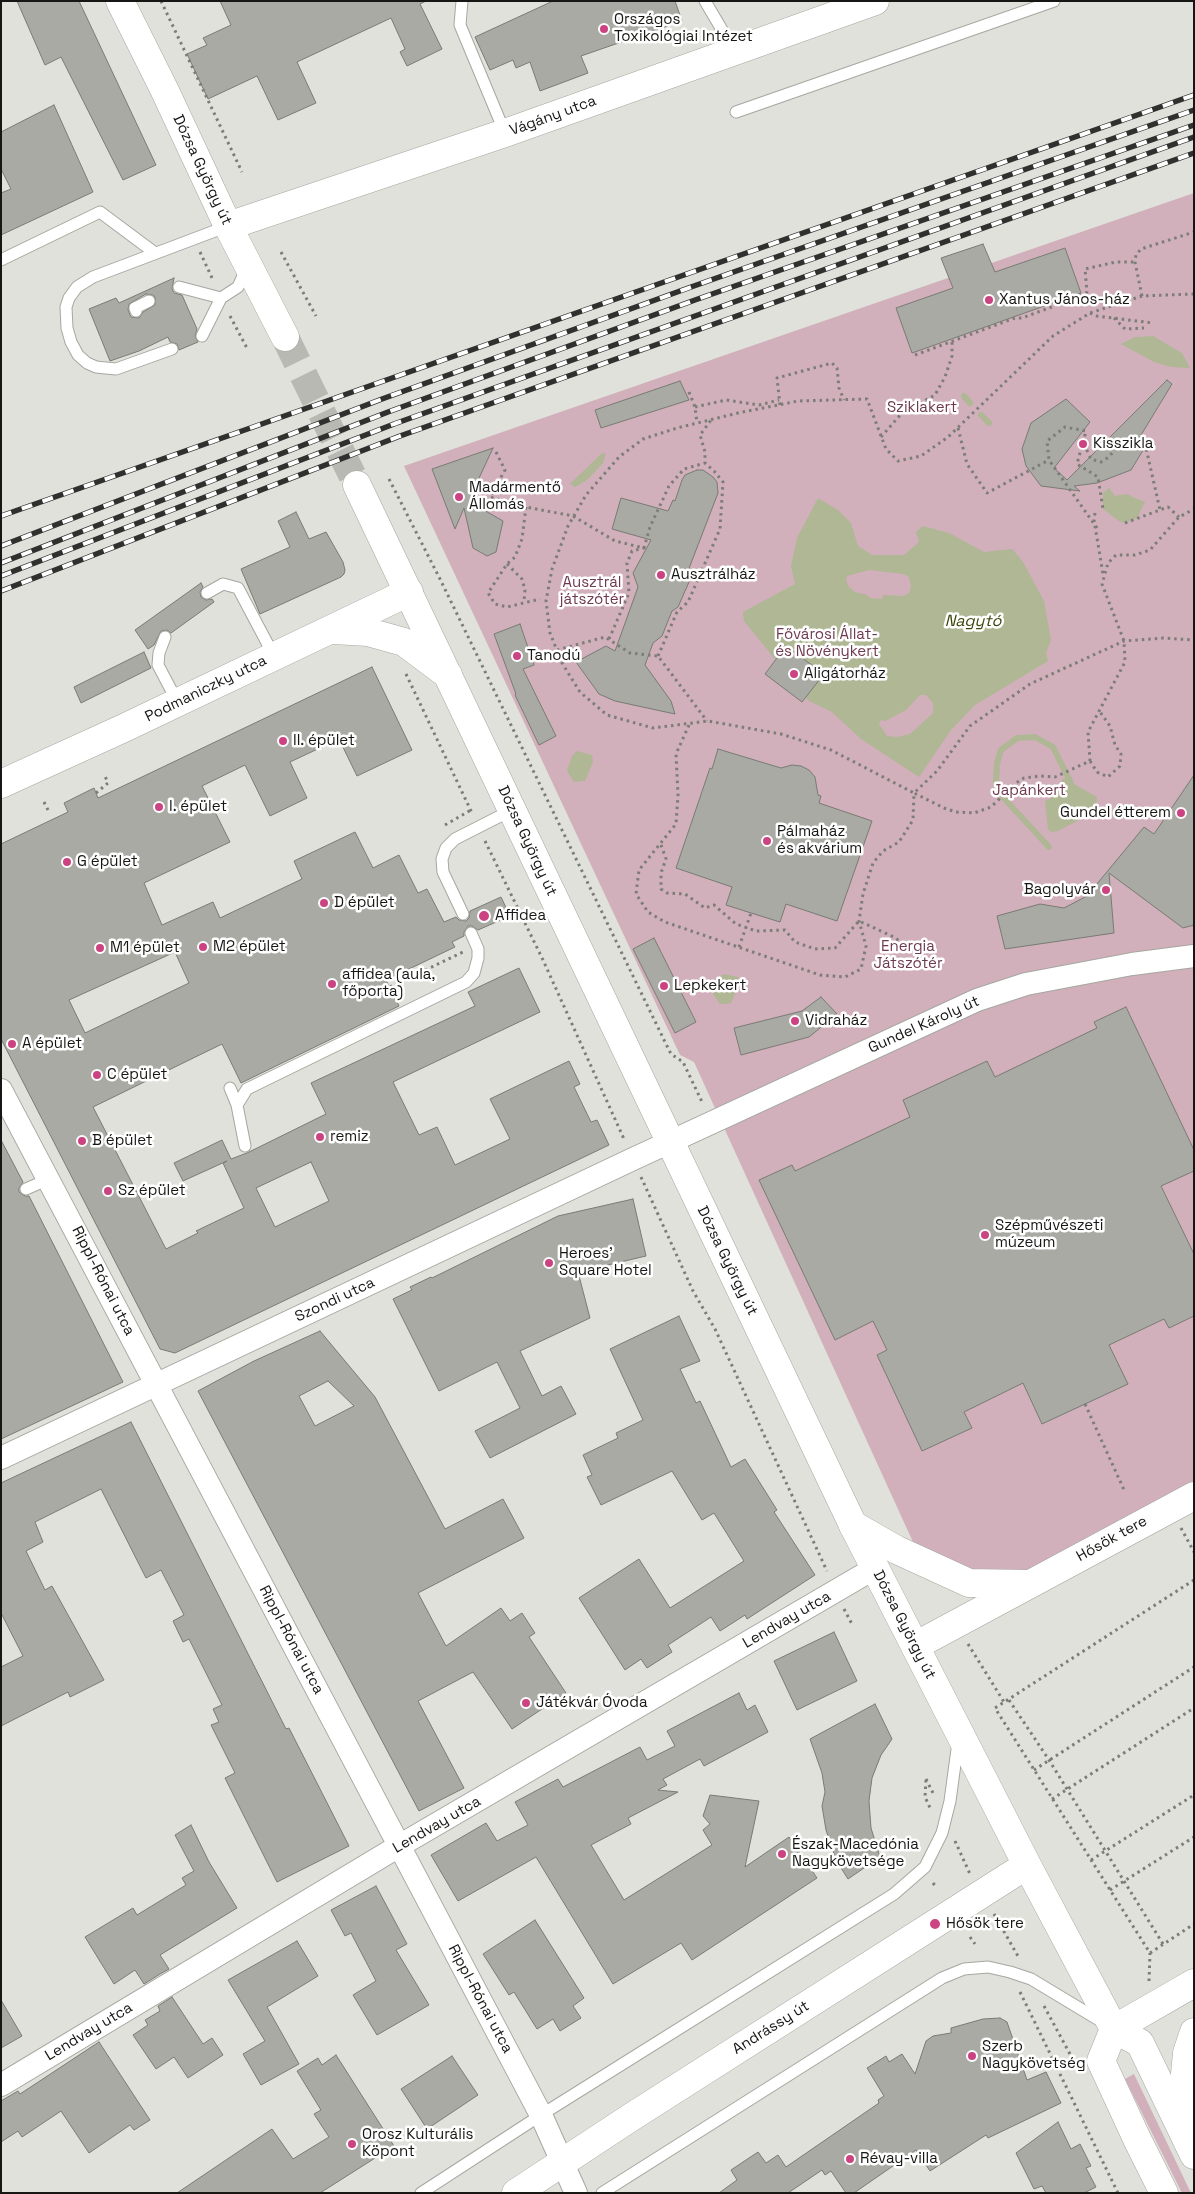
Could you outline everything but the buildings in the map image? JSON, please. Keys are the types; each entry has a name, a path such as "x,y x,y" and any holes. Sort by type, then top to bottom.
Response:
{"main road":[{"name":"Dózsa György út","path":"120,1 164,89 228,226 285,337"},
{"name":"Vágány utca","path":"228,226 505,133 876,1"},
{"name":"Dózsa György út","path":"357,485 853,1525 1027,1865 1114,2029"},
{"name":"Podmaniczky utca","path":"1,784 178,703 409,592"},
{"path":"329,630 368,632 404,642 448,675"},
{"name":"Hősök tere","path":"915,1646 1194,1496"},
{"name":"Hősök tere","path":"853,1525 897,1550 970,1583 1030,1584"},
{"name":"Andrássy út","path":"516,2193 633,2116 1027,1865"},
{"path":"1164,2193 1101,2061 1114,2029 1194,1983"},
{"path":"1114,2029 1140,2043 1191,2150"},
{"path":"1191,2150 1185,2074 1187,2053 1194,2032"}],"street":[{"name":"Gundel Károly út","path":"670,1143 978,1000 1026,984 1132,964 1194,956"},
{"name":"Rippl-Rónai utca","path":"1,1090 541,2115 576,2193"},
{"name":"Szondi utca","path":"1,1458 670,1143"},
{"name":"Lendvay utca","path":"1,2085 400,1846 875,1568"}],"lane":[{"path":"462,1 460,25 505,133"},
{"path":"705,1 735,52"},
{"path":"736,112 1054,1"},
{"path":"1,260 100,212 155,253"},
{"path":"172,349 154,351 116,369 96,367 87,363 78,355 71,342 65,318 69,298 85,281 228,226"},
{"path":"202,336 221,298 238,287 248,265"},
{"path":"179,287 221,298"},
{"path":"136,311 135,308 149,301"},
{"path":"207,592 223,584 238,588 274,656"},
{"path":"165,637 159,653 158,665 178,703"},
{"path":"463,914 443,872 442,859 446,848 454,839 512,810"},
{"path":"237,1105 247,1089 466,982 474,973 478,958 478,949 471,933"},
{"path":"230,1088 237,1105 245,1146"},
{"path":"26,1189 49,1179"},
{"path":"421,2193 541,2115 894,1894 925,1867 942,1833 946,1820 960,1733"},
{"path":"602,2193 942,1978 964,1969 988,1967 1010,1972 1031,1980 1114,2029"}],"path":[{"path":"161,1 242,172"},
{"path":"1142,296 1135,262 1136,255 1141,249 1194,232"},
{"path":"198,247 213,281"},
{"path":"281,252 316,316"},
{"path":"915,355 1081,296 1086,292 1085,269 1116,262 1135,262"},
{"path":"1090,761 1060,776 1024,778 1016,783 992,807 974,813 956,812 944,808 831,750 781,734 708,721 653,728 607,715 580,692 550,633 546,601 552,569 568,526 586,495 619,457 643,439 712,419 780,405 798,402 867,399 886,449 898,461 921,456 958,427 1054,336 1090,313 1142,296 1194,294"},
{"path":"1090,313 1097,316 1153,323"},
{"path":"230,316 248,350"},
{"path":"1114,318 1125,329 1144,328"},
{"path":"881,437 902,413 935,395 945,377 952,356 952,342"},
{"path":"780,405 777,378 832,363 837,368 839,388 844,400"},
{"path":"689,392 695,407 697,423"},
{"path":"695,407 726,400 759,405 779,400"},
{"path":"658,656 677,612 688,602 720,529 723,482 705,463 705,452 700,435 712,419"},
{"path":"958,427 967,464 987,493 1049,460"},
{"path":"1097,528 1049,460 1047,441 1065,427 1086,431 1077,464 1098,477 1103,509"},
{"path":"1084,443 1091,459 1102,462 1109,457 1122,440 1131,437 1144,439 1160,510"},
{"path":"496,452 505,470 490,497 526,507 573,516 615,541 644,548"},
{"path":"644,548 650,527 669,486 684,468 705,463"},
{"path":"389,479 449,596 671,1054 683,1062 712,1124"},
{"path":"526,507 522,539 515,557 507,564 488,593 495,604 507,607 540,599"},
{"path":"1125,523 1168,507 1179,517"},
{"path":"1103,575 1108,563 1116,555 1135,555 1150,550 1179,517 1194,509"},
{"path":"1095,514 1094,520 1097,528 1103,575 1102,584 1124,641 1125,662 1088,732 1090,761 1097,772 1108,777 1120,766 1121,754 1110,726 1100,712"},
{"path":"609,639 629,593 627,563 632,551 644,548"},
{"path":"507,564 522,579 525,590 524,602"},
{"path":"557,650 606,636 630,653 658,656 708,721"},
{"path":"690,724 676,754 678,795 676,824 639,870 636,894 648,912 665,922 820,974 845,977 861,969 866,946 859,921 863,894 873,864 883,851 899,842 913,820 914,793 937,771 970,726 1030,684 1124,641 1163,638 1194,640"},
{"path":"402,666 547,968 693,1291 715,1329 852,1626"},
{"path":"96,793 104,789 108,783 104,774"},
{"path":"44,802 48,810"},
{"path":"661,844 666,859 661,873 661,889 667,893 685,894 705,908 714,905 736,924 756,931 786,930 794,942 814,950 835,948 859,921"},
{"path":"739,947 751,913"},
{"path":"859,921 894,937 903,944"},
{"path":"390,987 467,949"},
{"path":"1085,1404 1125,1492"},
{"path":"1180,1525 1194,1552"},
{"path":"1149,1986 1150,1953 995,1708 1194,1580"},
{"path":"963,1638 1004,1702"},
{"path":"1034,1770 1194,1667"},
{"path":"1009,1700 1049,1760 1162,1944"},
{"path":"1052,1799 1194,1708"},
{"path":"933,1814 926,1797 926,1779 970,1875 983,1894 1031,1980 1079,2071"},
{"path":"1091,1860 1194,1796"},
{"path":"1110,1890 1194,1837"},
{"path":"933,1882 937,1888"},
{"path":"1150,1953 1194,1924"},
{"path":"970,1937 975,1944"},
{"path":"1018,1989 1118,2193"}],"green space":[{"name":"Fővárosi Állat- és Növénykert","path":"1194,193 1194,1496 1030,1584 977,1573 918,1553 694,1062 680,1055 404,466"},
{"path":"1134,2074 1191,2193 1182,2193 1125,2079"}],"water":[{"path":"1153,336 1182,353 1190,368 1171,367 1154,362 1121,344 1135,337"},
{"path":"606,453 603,463 586,481 575,487 570,484 601,454"},
{"path":"1109,488 1115,496 1126,494 1145,502 1137,518 1125,523 1119,521 1103,509 1103,493"},
{"name":"Nagytó","path":"818,498 838,510 851,523 858,546 872,555 904,555 919,542 916,532 923,526 949,533 984,552 1012,549 1023,562 1044,601 1051,640 1046,653 1048,661 975,705 951,730 919,777 861,739 832,712 809,701 744,621 743,612 795,584 791,566 797,538","holes":["869,570 903,574 909,577 911,587 909,593 904,596 883,595 882,599 870,598 867,595 855,592 849,587 846,580 847,576","920,695 926,695 933,703 933,713 910,734 897,737 887,736 879,724 881,720 885,721 906,710"]},
{"path":"577,751 592,755 593,762 585,781 574,782 567,771 572,756"},
{"path":"1072,777 1074,784 1097,797 1095,815 1088,815 1058,831 1051,832 1048,829 1045,801 1050,799 1051,789 1061,785 1062,779"},
{"path":"723,974 738,977 739,984 731,1003 720,1004 713,994 718,979"}],"waterway":[{"path":"964,396 970,403"},
{"path":"981,415 989,423"},
{"path":"1049,847 1001,795 996,783 997,763 1001,750 1017,738 1035,737 1053,747 1068,777"}],"tunnel":[{"path":"285,337 357,485"}],"railway":[{"path":"1,516 1194,95"},
{"path":"1,546 382,399 691,287 1194,110"},
{"path":"1,563 388,412 695,300 1194,125"},
{"path":"1,576 394,424 1194,137"},
{"path":"1,591 400,436 1194,153"}],"place":[{"name":"Országos Toxikológiai Intézet","path":"604,29"},
{"name":"Xantus János-ház","path":"989,300"},
{"name":"Kisszikla","path":"1083,444"},
{"name":"Madármentő Állomás","path":"459,497"},
{"name":"Ausztrálház","path":"661,575"},
{"name":"Tanodú","path":"517,656"},
{"name":"Aligátorház","path":"794,674"},
{"name":"II. épület","path":"283,741"},
{"name":"I. épület","path":"159,807"},
{"name":"Gundel étterem","path":"1181,813"},
{"name":"Pálmaház és akvárium","path":"767,841"},
{"name":"G épület","path":"67,862"},
{"name":"Bagolyvár","path":"1106,890"},
{"name":"D épület","path":"324,903"},
{"name":"Affidea","path":"484,916"},
{"name":"M2 épület","path":"203,947"},
{"name":"M1 épület","path":"100,948"},
{"name":"affidea (aula, főporta)","path":"332,984"},
{"name":"Lepkekert","path":"664,986"},
{"name":"Vidraház","path":"795,1021"},
{"name":"A épület","path":"12,1044"},
{"name":"C épület","path":"97,1075"},
{"name":"remiz","path":"320,1137"},
{"name":"B épület","path":"82,1141"},
{"name":"Sz épület","path":"108,1191"},
{"name":"Szépművészeti múzeum","path":"985,1235"},
{"name":"Heroes' Square Hotel","path":"549,1263"},
{"name":"Játékvár Óvoda","path":"526,1703"},
{"name":"Észak-Macedónia Nagykövetsége","path":"782,1854"},
{"name":"Hősök tere","path":"935,1924"},
{"name":"Szerb Nagykövetség","path":"972,2056"},
{"name":"Orosz Kulturális Köpont","path":"352,2144"},
{"name":"Révay-villa","path":"850,2159"}],"park label":[{"name":"Sziklakert","path":"922,408"},
{"name":"Ausztrál játszótér","path":"592,592"},
{"name":"Japánkert","path":"1029,791"},
{"name":"Energia Játszótér","path":"908,956"}]}
